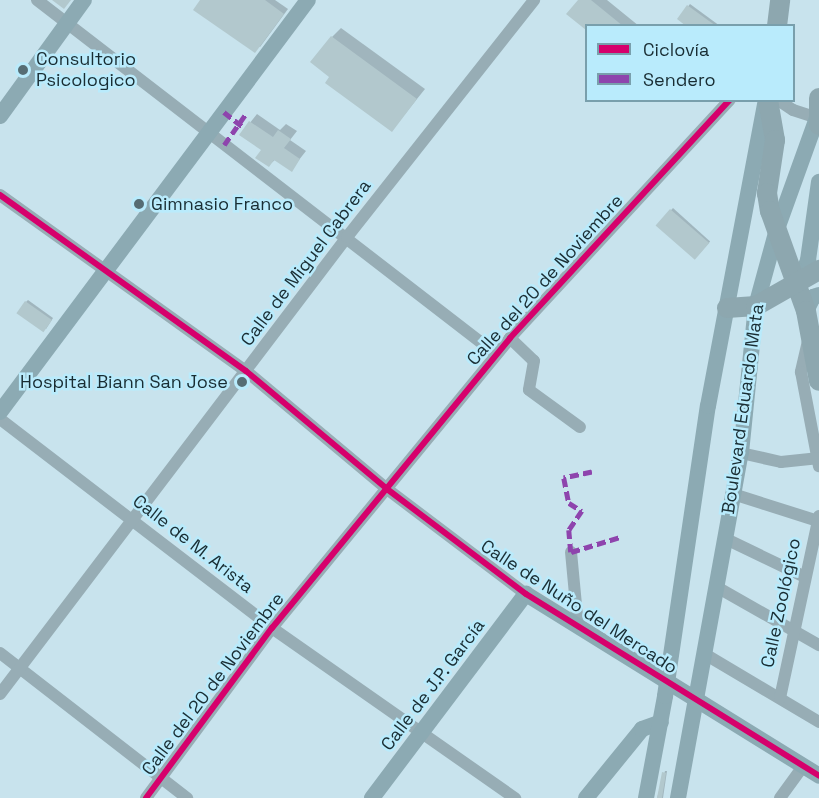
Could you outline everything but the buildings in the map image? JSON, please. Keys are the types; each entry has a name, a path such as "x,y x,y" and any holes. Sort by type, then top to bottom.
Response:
{"main road":[{"path":"777,24 780,0"},
{"name":"Boulevard Eduardo Mata","path":"818,121 819,98"},
{"path":"767,102 775,140 767,193 770,211 806,311 819,381"},
{"path":"727,308 756,306 819,270"}],"street":[{"path":"37,0 496,354"},
{"path":"0,116 84,0"},
{"path":"0,412 308,0"},
{"name":"Calle de Miguel Cabrera","path":"0,694 347,237 534,0"},
{"name":"Calle del 20 de Noviembre","path":"146,798 272,628 496,354 728,102"},
{"name":"Boulevard Eduardo Mata","path":"646,798 661,722 708,406 767,102"},
{"path":"781,102 818,121"},
{"name":"Boulevard Eduardo Mata","path":"678,798 741,453 756,306 777,229 818,121"},
{"path":"798,284 808,260 819,182"},
{"name":"Calle de Nuño del Mercado","path":"0,195 105,273 246,371 387,489 526,594 819,776"},
{"path":"806,311 813,297 819,295"},
{"path":"741,453 781,462 818,462 801,372 809,337"},
{"path":"510,338 534,361 529,390 580,427"},
{"name":"Calle de M. Arista","path":"0,419 272,628 515,798"},
{"path":"733,494 818,518"},
{"name":"Calle Zoológico","path":"780,698 818,518"},
{"path":"724,538 805,577"},
{"path":"572,552 578,626"},
{"path":"715,586 819,645"},
{"name":"Calle de J.P. García","path":"372,798 526,594"},
{"path":"0,653 187,798"},
{"path":"703,653 819,723"},
{"path":"586,798 642,729 661,722"},
{"path":"780,798 803,766"}],"marked path":[{"path":"224,112 243,127"},
{"path":"224,145 247,112"},
{"path":"592,472 564,478 569,503 582,511 569,530 571,552 620,537"}],"cycle path":[{"path":"146,798 272,628 510,338 728,102"},
{"path":"0,195 246,371 387,489 526,594 819,776"}],"place":[{"name":"Consultorio Psicologico","path":"23,70"},
{"name":"Gimnasio Franco","path":"139,204"},
{"name":"Hospital Biann San Jose","path":"242,382"}]}
